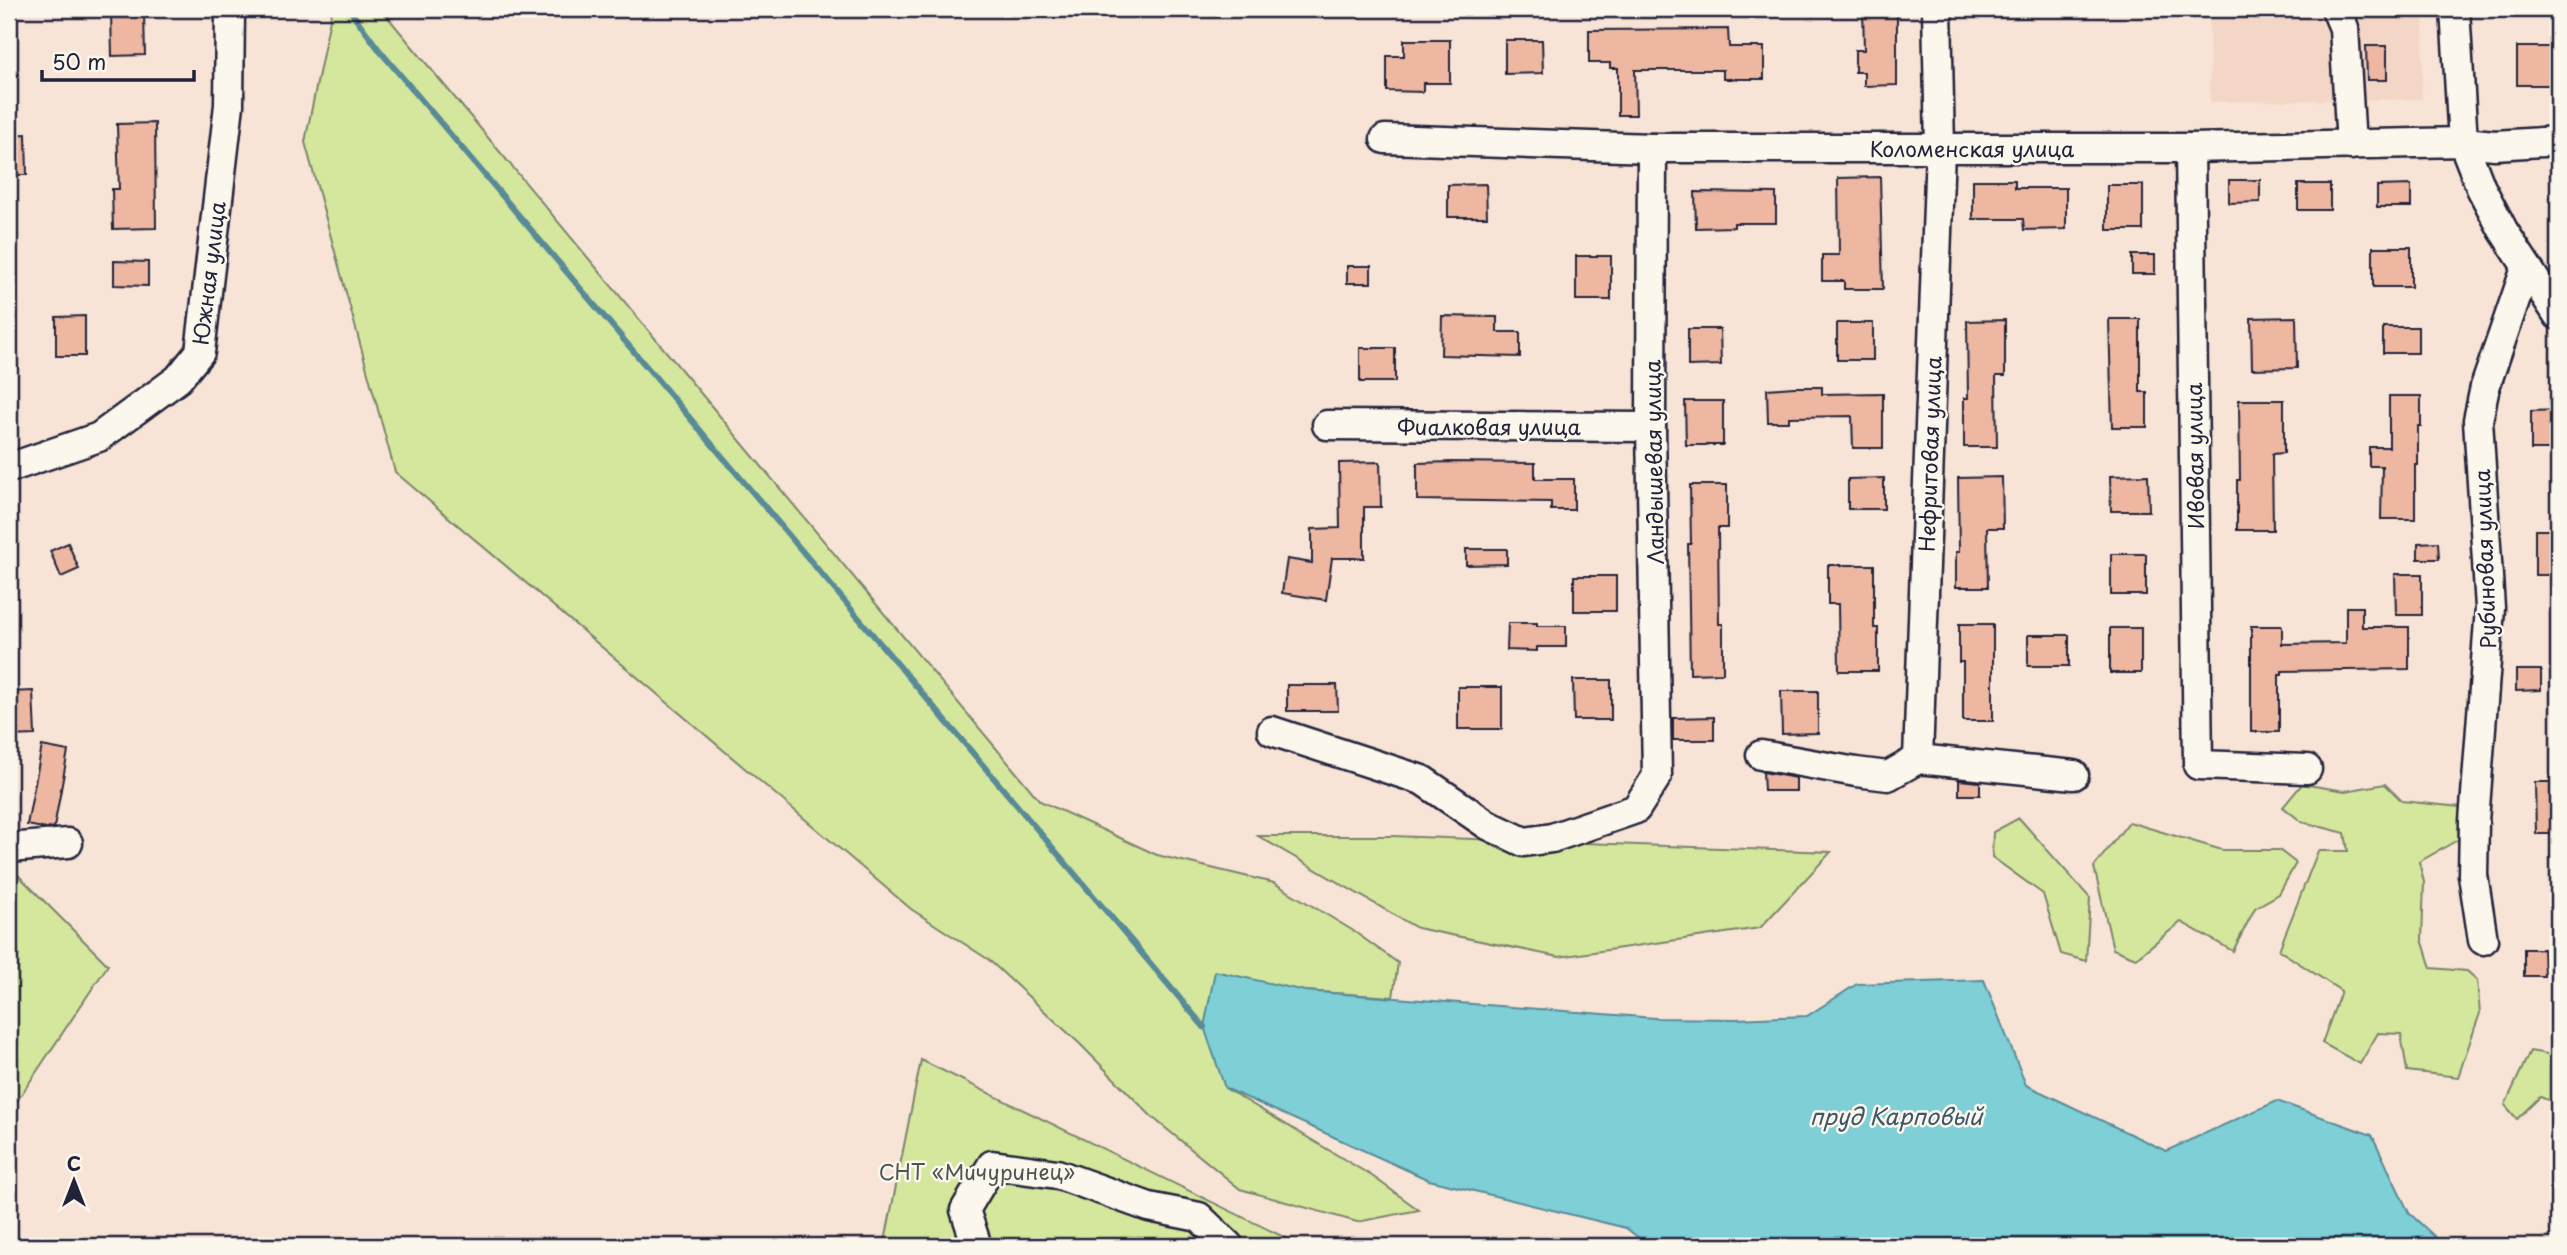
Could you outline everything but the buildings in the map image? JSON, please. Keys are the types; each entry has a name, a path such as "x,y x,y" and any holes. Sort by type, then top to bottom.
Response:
{"street":[{"name":"Южная улица","path":"9,468 99,438 178,379 200,352 229,105 230,9"},
{"name":"Нефритовая улица","path":"1918,760 1940,149 1937,9"},
{"path":"2455,9 2463,142 2481,188 2526,268 2558,315"},
{"path":"2342,11 2351,145"},
{"name":"Коломенская улица","path":"1385,139 1652,148 1940,149 2190,148 2463,142 2495,145 2558,141"},
{"name":"Ландышевая улица","path":"1272,731 1422,780 1488,825 1524,842 1552,838 1636,810 1657,776 1651,427 1652,148"},
{"name":"Ивовая улица","path":"2190,148 2198,765 2306,769"},
{"name":"Рубиновая улица","path":"2483,940 2473,875 2474,821 2490,608 2478,421 2484,387 2526,268"},
{"name":"Фиалковая улица","path":"1327,425 1651,427"},
{"path":"1761,755 1888,776 1918,760 2074,775"},
{"path":"9,848 68,843"},
{"path":"979,1246 965,1210 992,1165 1057,1174 1149,1207 1199,1217 1229,1246"}],"shaded area":[{"path":"2209,9 2424,9 2422,99 2210,102"}],"green space":[{"path":"332,9 381,9 1040,801 1157,855 1274,883 1352,930 1398,963 1393,997 1305,991 1225,1088 1372,1176 1419,1210 1357,1222 1240,1189 1152,1117 1080,1044 989,960 911,909 395,472 305,142"},
{"path":"2302,784 2345,791 2385,784 2402,801 2460,807 2461,838 2419,862 2424,882 2422,939 2431,968 2467,971 2477,980 2480,1013 2458,1077 2407,1071 2401,1034 2378,1033 2360,1064 2322,1043 2341,991 2279,950 2318,851 2348,851 2345,833 2302,822 2283,807"},
{"path":"2019,818 2090,898 2086,961 2061,954 2043,894 1992,857 1993,832"},
{"path":"2129,822 2222,850 2279,850 2296,863 2279,894 2255,908 2233,951 2181,922 2136,958 2113,949 2094,867"},
{"path":"1258,836 1392,836 1831,852 1760,928 1559,957 1417,928"},
{"path":"9,866 108,965 9,1113"},
{"path":"2530,1051 2558,1056 2558,1138 2556,1103 2540,1097 2517,1119 2505,1105"},
{"name":"СНТ «Мичуринец»","path":"921,1060 1302,1246 884,1246"}],"water":[{"name":"пруд Карповый","path":"1215,971 1305,991 1655,1018 1736,1019 1807,1016 1857,984 1984,980 2026,1085 2166,1151 2277,1101 2372,1135 2409,1213 2445,1246 1649,1246 1626,1228 1429,1180 1225,1088 1204,1027"}],"waterway":[{"path":"349,9 380,51 1204,1027"}]}
